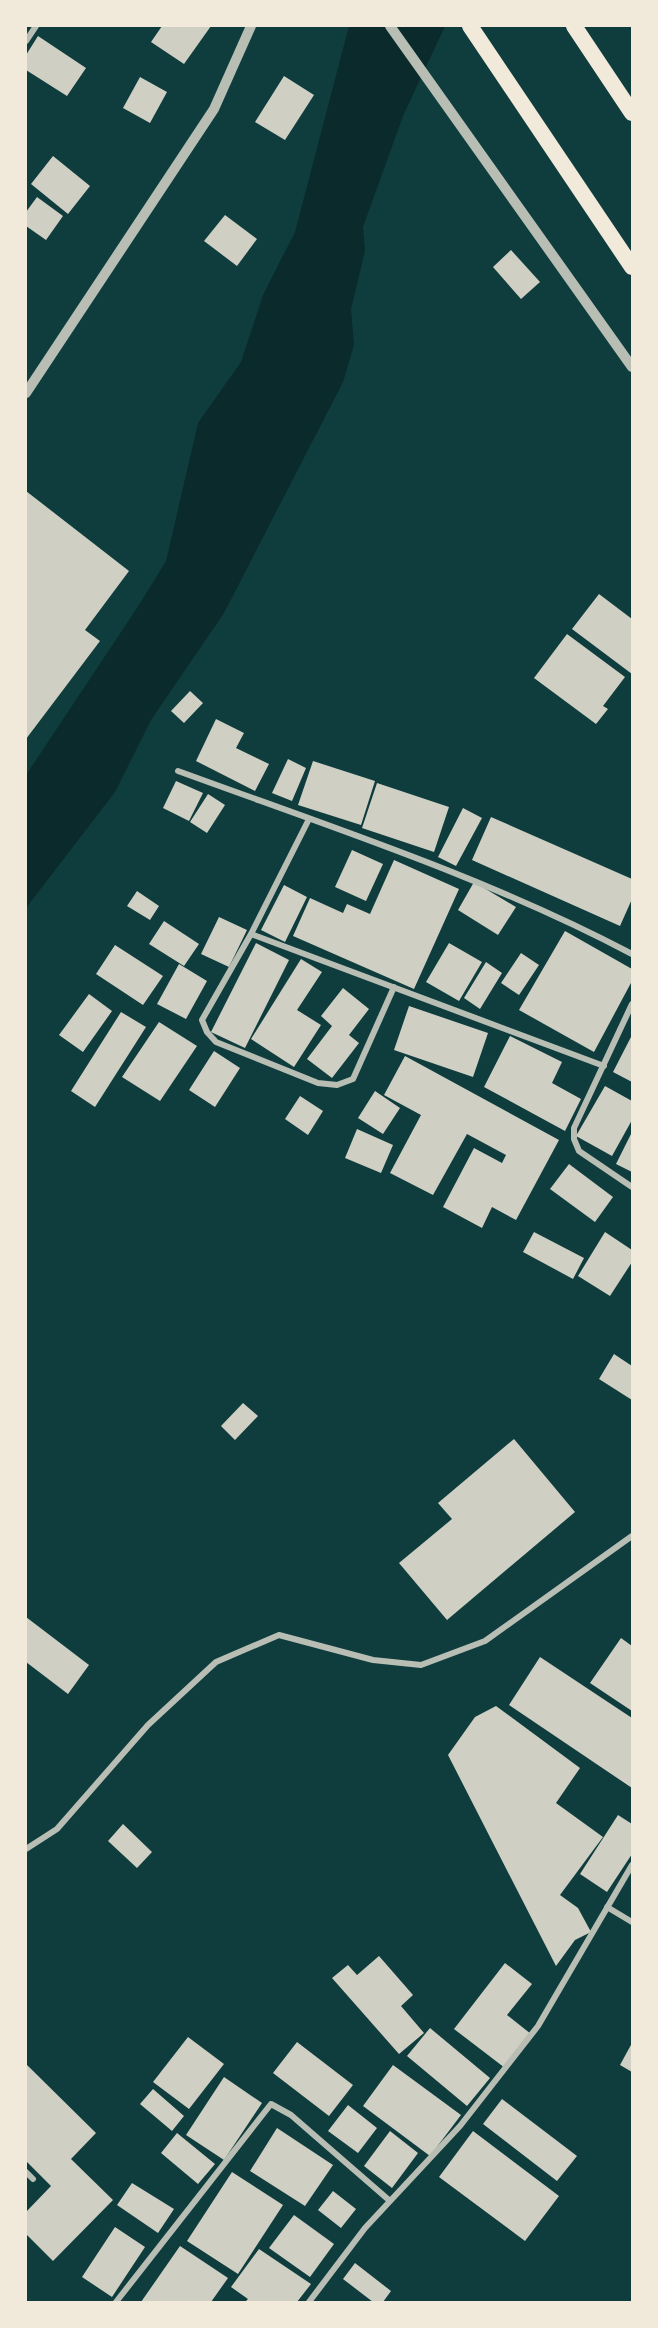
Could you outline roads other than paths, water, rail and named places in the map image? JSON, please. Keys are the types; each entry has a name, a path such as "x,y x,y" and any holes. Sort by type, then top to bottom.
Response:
{"highway":[{"path":"470,26 633,267"},
{"path":"574,26 633,113"}],"street":[{"path":"26,41 36,26"},
{"path":"26,393 214,109 251,26"},
{"path":"390,26 633,368"},
{"path":"178,771 449,870 633,954"},
{"path":"309,819 251,934 202,1020 207,1032 216,1042 318,1083 337,1085 353,1079 394,987"},
{"path":"251,934 604,1066"},
{"path":"633,1004 574,1128 574,1139 579,1151 633,1187"},
{"path":"26,1849 57,1829 148,1725 216,1662 279,1635 373,1660 421,1665 485,1641 633,1536"},
{"path":"309,2302 365,2228 460,2126 538,2026 633,1865"},
{"path":"607,1907 633,1922"},
{"path":"116,2302 272,2104 291,2115 390,2201"},
{"path":"26,2172 33,2179"}],"water":[{"path":"349,26 445,26 403,116 363,227 365,251 351,309 354,345 343,382 224,613 151,720 115,792 26,908 26,775 166,561 198,423 241,362 263,295 295,232"}]}
